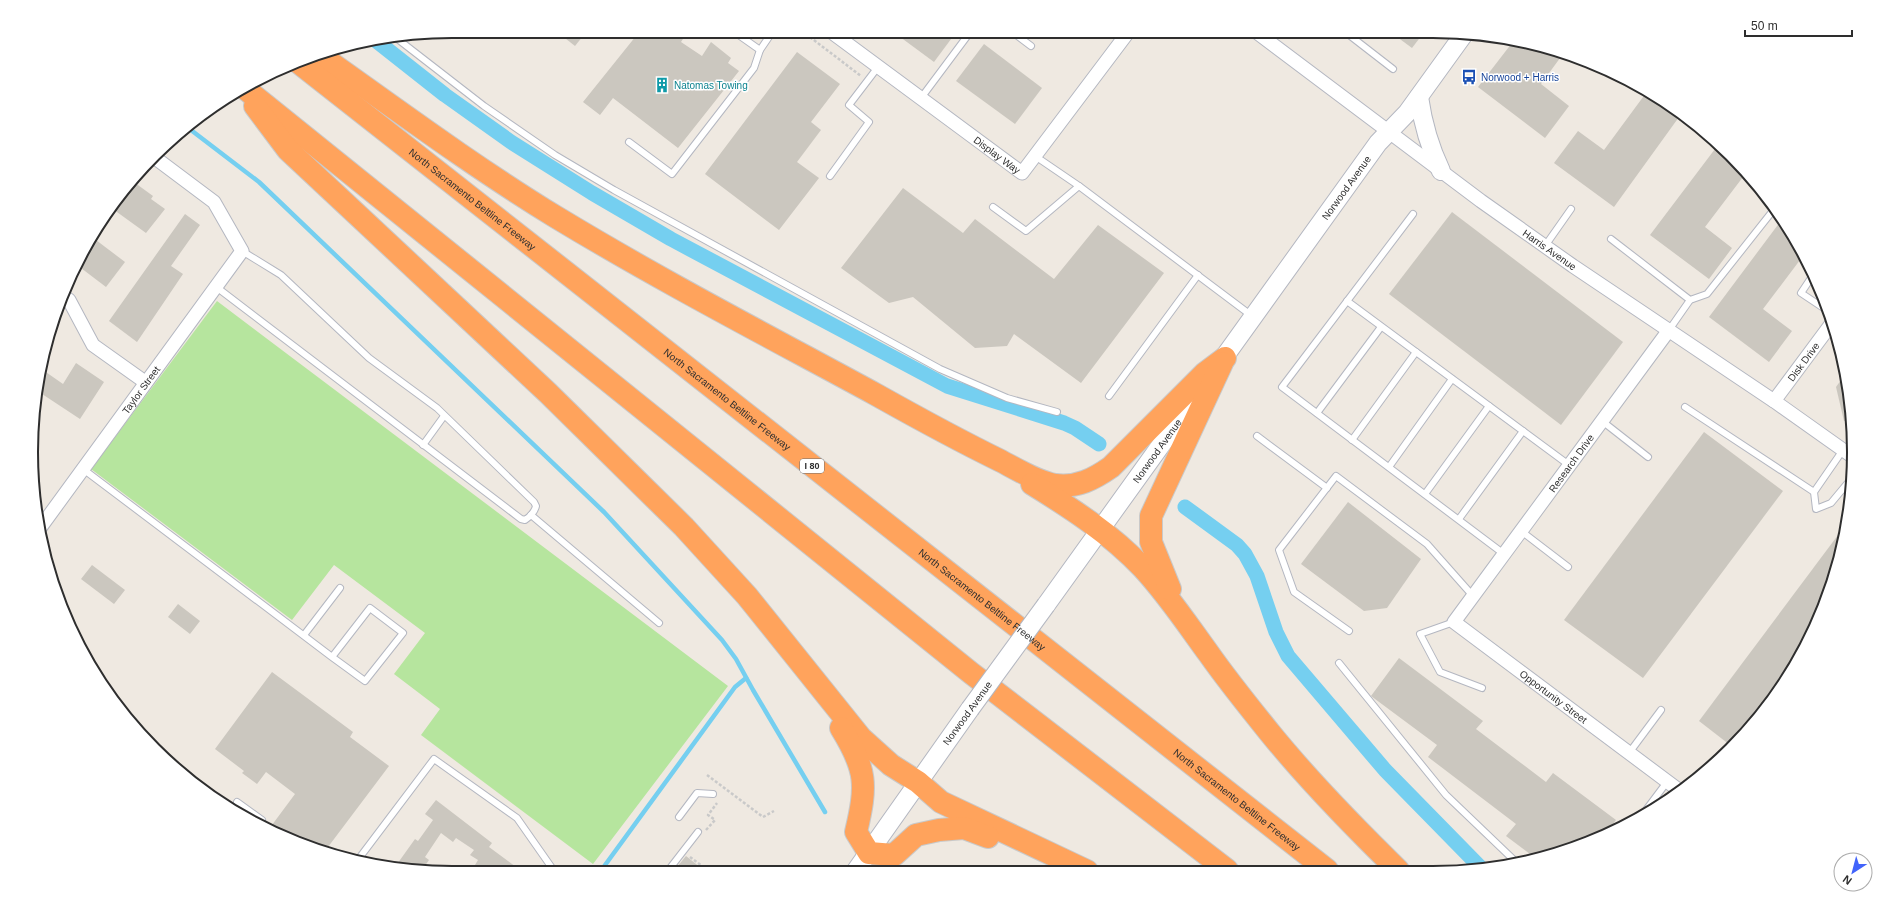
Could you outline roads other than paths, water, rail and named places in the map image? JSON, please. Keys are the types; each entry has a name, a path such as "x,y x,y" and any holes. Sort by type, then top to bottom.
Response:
{"highway":[{"path":"325,58 555,217 654,274 975,448 1042,481 1056,485 1070,486 1084,483 1096,478 1110,467 1206,372 1225,358"},
{"name":"North Sacramento Beltline Freeway","path":"303,66 1321,866"},
{"path":"248,91 971,673 1221,866"},
{"path":"244,93 288,150 542,388 684,527 747,596 861,738 891,765 918,782 941,802 1076,866"},
{"path":"1179,610 1151,542 1151,516 1225,358"},
{"path":"975,448 1053,497 1099,529 1143,568 1179,610 1208,654 1270,734 1338,810 1394,866"},
{"path":"806,668 856,755 864,778 863,802 856,832 869,853 894,856 916,836 939,830 964,828 1066,866"}],"main road":[{"name":"Norwood Avenue","path":"859,866 1099,529 1225,358 1378,143 1419,96 1460,39"},
{"path":"1419,96 1423,125 1430,148 1441,171"}],"street":[{"name":"Display Way","path":"839,38 1022,173 1124,38"},
{"name":"Harris Avenue","path":"1264,38 1441,171 1545,246 1774,401 1847,453"},
{"path":"158,160 214,202 242,251"},
{"name":"Taylor Street","path":"44,522 242,251"},
{"path":"68,299 93,345 146,382"},
{"name":"Disk Drive","path":"1774,401 1828,328"},
{"name":"Research Drive","path":"1473,596 1669,330"},
{"path":"1454,622 1473,596"},
{"name":"Opportunity Street","path":"1454,622 1674,788"}],"lane":[{"path":"743,38 760,50"},
{"path":"629,142 672,174 754,68 760,50 768,38"},
{"path":"921,98 967,38"},
{"path":"1020,38 1031,46"},
{"path":"1353,38 1393,69"},
{"path":"401,42 484,106 555,154 614,190 940,369 1007,398 1057,412"},
{"path":"830,176 868,122 849,105 878,67"},
{"path":"1035,156 1079,186 1254,317"},
{"path":"993,207 1026,231 1079,186"},
{"path":"1545,246 1571,209"},
{"path":"1669,330 1690,300 1707,294 1771,213"},
{"path":"1413,214 1282,387 1504,554"},
{"path":"1611,239 1690,300"},
{"path":"216,286 261,322 522,519 525,520 531,515 536,506 534,502 444,416 369,358 281,275 242,251"},
{"path":"1109,396 1198,276"},
{"path":"1809,281 1801,293 1820,306"},
{"path":"1347,301 1569,466"},
{"path":"1317,413 1382,326"},
{"path":"1352,440 1416,352"},
{"path":"1389,467 1452,379"},
{"path":"1425,494 1489,406"},
{"path":"1685,407 1814,492"},
{"path":"423,445 444,416"},
{"path":"1602,421 1648,457"},
{"path":"1459,519 1523,431"},
{"path":"1257,436 1327,488"},
{"path":"1845,486 1831,503 1816,510 1814,492 1847,455"},
{"path":"83,469 332,657 365,681 402,633 370,608 332,657"},
{"path":"1349,630 1294,592 1279,550 1336,476 1427,544 1473,596"},
{"path":"531,515 659,623"},
{"path":"1521,531 1568,567"},
{"path":"304,635 340,588"},
{"path":"1454,622 1420,634 1440,672 1482,688"},
{"path":"1339,663 1446,795 1512,858"},
{"path":"1629,753 1661,710"},
{"path":"362,856 434,759 517,818 551,866"},
{"path":"1650,804 1667,782"},
{"path":"679,817 697,793 713,794"},
{"path":"237,802 260,818"},
{"path":"672,866 698,832"}],"waterway":[{"path":"381,45 445,95 511,142 592,193 671,239 947,386 1064,423 1075,428 1099,444"},
{"path":"192,131 259,182 604,512 722,640 736,659 825,812"},
{"path":"1185,507 1237,545 1245,554 1257,576 1276,632 1288,656 1385,770 1476,863"},
{"path":"604,866 735,687 746,678"}],"place":[{"name":"Norwood + Harris","path":"1469,77"},
{"name":"Natomas Towing","path":"662,85"}]}
